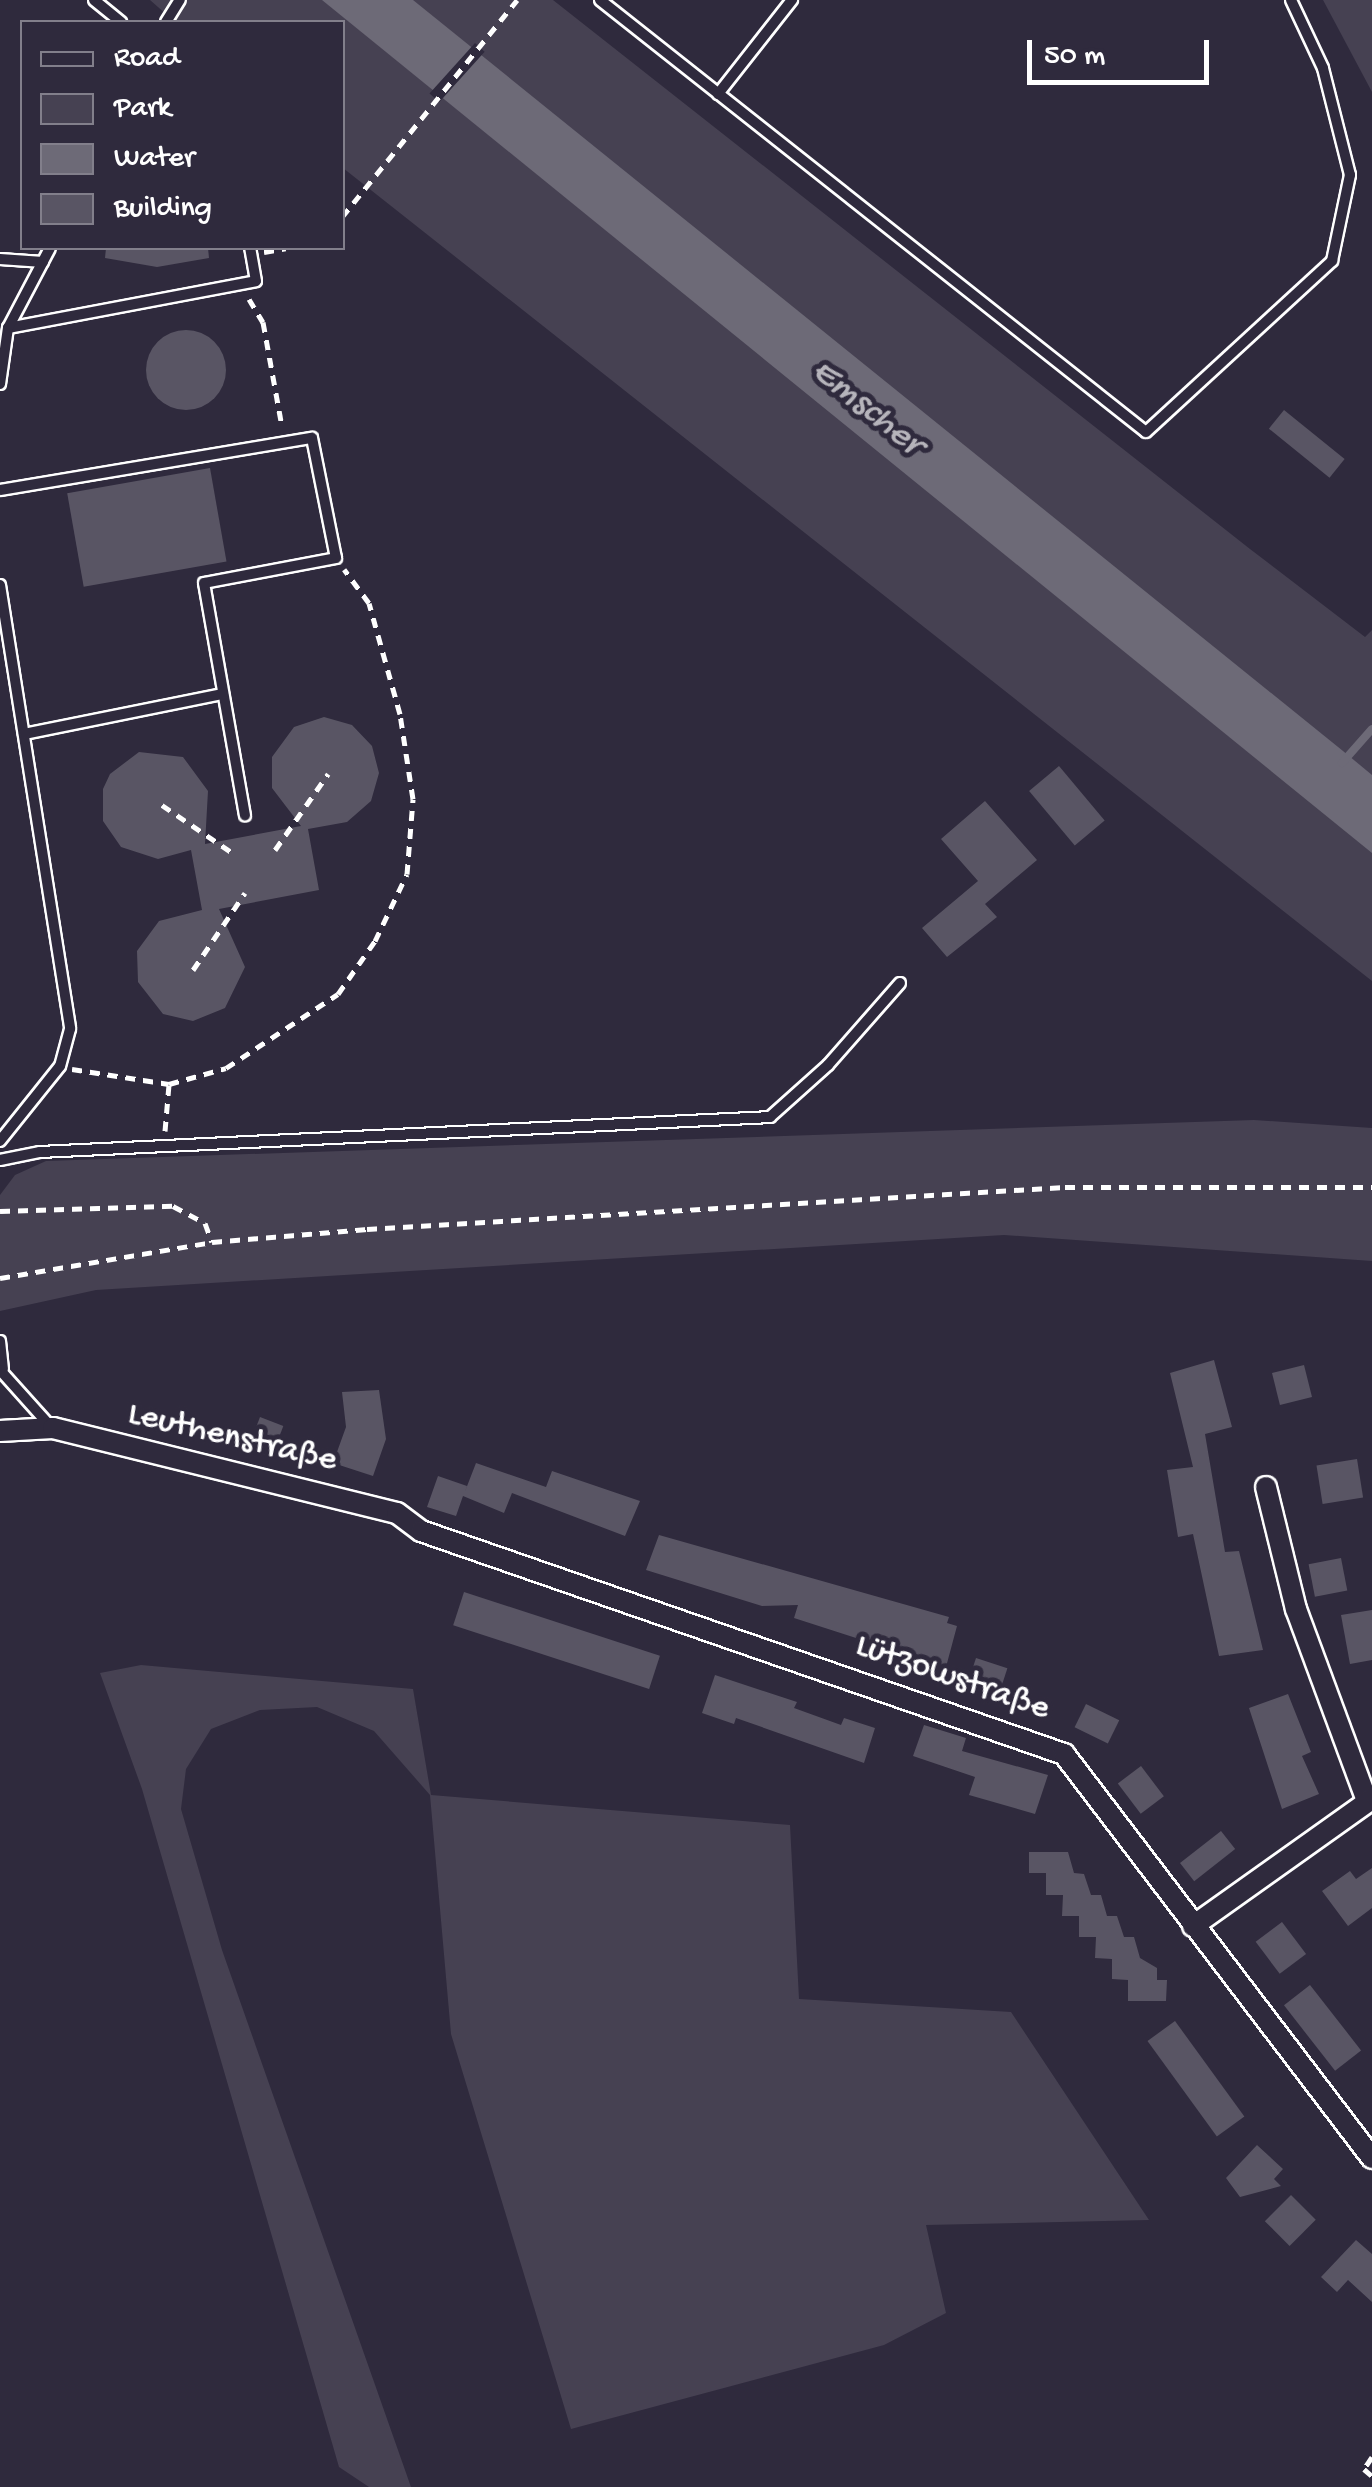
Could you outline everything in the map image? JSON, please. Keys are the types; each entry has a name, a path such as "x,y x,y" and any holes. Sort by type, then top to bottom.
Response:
{"street":[{"name":"Leuthenstraße","path":"0,1431 53,1428 397,1513"},
{"path":"1193,1926 1369,1800 1296,1608 1266,1487"},
{"name":"Lützowstraße","path":"397,1513 421,1532 1064,1754 1193,1926 1364,2135 1372,2158"}],"lane":[{"path":"94,0 119,20"},
{"path":"600,0 1146,432 1332,261 1350,175 1323,68 1291,0"},
{"path":"718,94 792,0"},
{"path":"0,384 8,328 49,250"},
{"path":"8,328 256,281 250,250"},
{"path":"0,258 43,262"},
{"path":"0,490 312,438 336,558 204,583 245,815"},
{"path":"0,585 69,990 70,1029 60,1066 0,1141"},
{"path":"24,734 223,694"},
{"path":"0,1160 163,1146 770,1118 828,1065 900,983"},
{"path":"0,1342 2,1370 53,1428"}],"path":[{"path":"345,214 517,0"},
{"path":"239,284 263,322 285,443"},
{"path":"60,1066 169,1084 226,1068 338,994 375,941 407,874 412,798 400,714 369,603 336,558"},
{"path":"275,850 328,774"},
{"path":"162,805 234,854"},
{"path":"193,970 245,894"},
{"path":"163,1146 169,1084"},
{"path":"0,1278 212,1242 1066,1187 1372,1187"},
{"path":"0,1211 173,1206 206,1222 212,1242"},
{"path":"1372,2457 1364,2470 1372,2476"}],"green space":[{"path":"150,0 553,0 1250,549 1365,637 1372,630 1372,981 345,170 345,20 173,20"},
{"path":"1323,0 1372,0 1372,92"},
{"path":"1254,1120 1372,1128 1372,1261 1004,1235 96,1290 0,1311 0,1195 15,1175 46,1161"},
{"path":"141,1665 413,1689 431,1795 790,1825 799,1999 1011,2012 1149,2220 926,2225 946,2313 884,2345 571,2429 451,2034 430,1795 374,1731 317,1707 260,1710 211,1729 186,1769 181,1809 222,1950 411,2487 369,2487 339,2467 142,1789 100,1673"}],"water":[{"name":"Emscher","path":"322,0 413,0 1343,751 1372,775 1372,853"}],"pier":[{"path":"475,43 485,52 439,102 429,94"}],"building":[{"path":"106,250 208,250 209,258 157,267 105,258"},
{"path":"186,330 201,333 214,342 223,355 223,385 214,398 201,407 186,410 171,407 158,398 149,385 146,370 149,355 158,342 171,333"},
{"path":"1284,410 1345,459 1330,478 1269,429"},
{"path":"210,468 226,562 84,587 67,493"},
{"path":"324,717 352,725 372,746 379,773 371,801 347,822 308,829 319,890 219,909 245,967 225,1008 193,1021 163,1014 138,982 137,951 159,921 202,910 191,850 158,859 121,847 103,821 103,789 110,774 139,752 183,757 208,791 205,844 301,826 272,788 272,757 294,727"},
{"path":"1059,766 1105,820 1075,845 1029,791"},
{"path":"985,801 1037,860 985,904 997,917 947,957 922,928 978,881 941,839"},
{"path":"1214,1360 1232,1427 1205,1434 1225,1552 1239,1551 1263,1650 1219,1656 1193,1534 1178,1537 1167,1470 1193,1467 1170,1373"},
{"path":"1304,1365 1312,1397 1280,1405 1272,1373"},
{"path":"379,1390 386,1439 373,1476 333,1463 346,1427 342,1392"},
{"path":"260,1417 283,1426 271,1458 248,1449"},
{"path":"1357,1459 1363,1498 1323,1504 1317,1465"},
{"path":"476,1463 546,1487 552,1471 640,1501 625,1536 512,1493 504,1513 463,1496 456,1516 427,1507 438,1476 467,1486 464,1494"},
{"path":"659,1535 949,1617 947,1623 957,1626 946,1667 794,1618 798,1605 762,1606 646,1570"},
{"path":"1341,1558 1347,1590 1315,1597 1309,1564"},
{"path":"464,1592 660,1656 649,1689 453,1625"},
{"path":"1372,1610 1372,1660 1350,1664 1341,1615"},
{"path":"976,1658 1007,1668 998,1698 966,1687"},
{"path":"715,1675 797,1702 794,1708 841,1725 844,1718 875,1728 864,1763 736,1718 734,1724 702,1713"},
{"path":"1288,1694 1311,1752 1302,1756 1319,1794 1282,1809 1249,1708"},
{"path":"1086,1704 1119,1720 1108,1744 1075,1727"},
{"path":"924,1725 966,1738 962,1751 1048,1775 1035,1814 969,1795 975,1777 913,1756"},
{"path":"1141,1766 1164,1796 1141,1814 1118,1783"},
{"path":"1221,1831 1235,1849 1194,1881 1180,1863"},
{"path":"1029,1852 1068,1852 1074,1873 1084,1874 1091,1895 1101,1895 1107,1916 1117,1916 1124,1937 1134,1937 1140,1958 1157,1968 1157,1980 1167,1980 1166,2001 1128,2001 1128,1980 1112,1979 1112,1959 1095,1958 1096,1937 1079,1937 1079,1916 1062,1916 1063,1895 1046,1895 1046,1873 1029,1873"},
{"path":"1372,1868 1372,1908 1348,1926 1322,1891 1350,1871 1356,1879"},
{"path":"1282,1922 1306,1954 1280,1974 1256,1942"},
{"path":"1310,1985 1361,2050 1335,2071 1284,2005"},
{"path":"1175,2021 1244,2116 1217,2136 1147,2041"},
{"path":"1257,2145 1283,2169 1274,2179 1281,2186 1240,2197 1226,2178"},
{"path":"1291,2195 1316,2220 1290,2246 1265,2221"},
{"path":"1356,2240 1372,2254 1372,2302 1348,2280 1337,2292 1321,2277"}],"waterway":[{"path":"1342,763 1372,729"}]}
